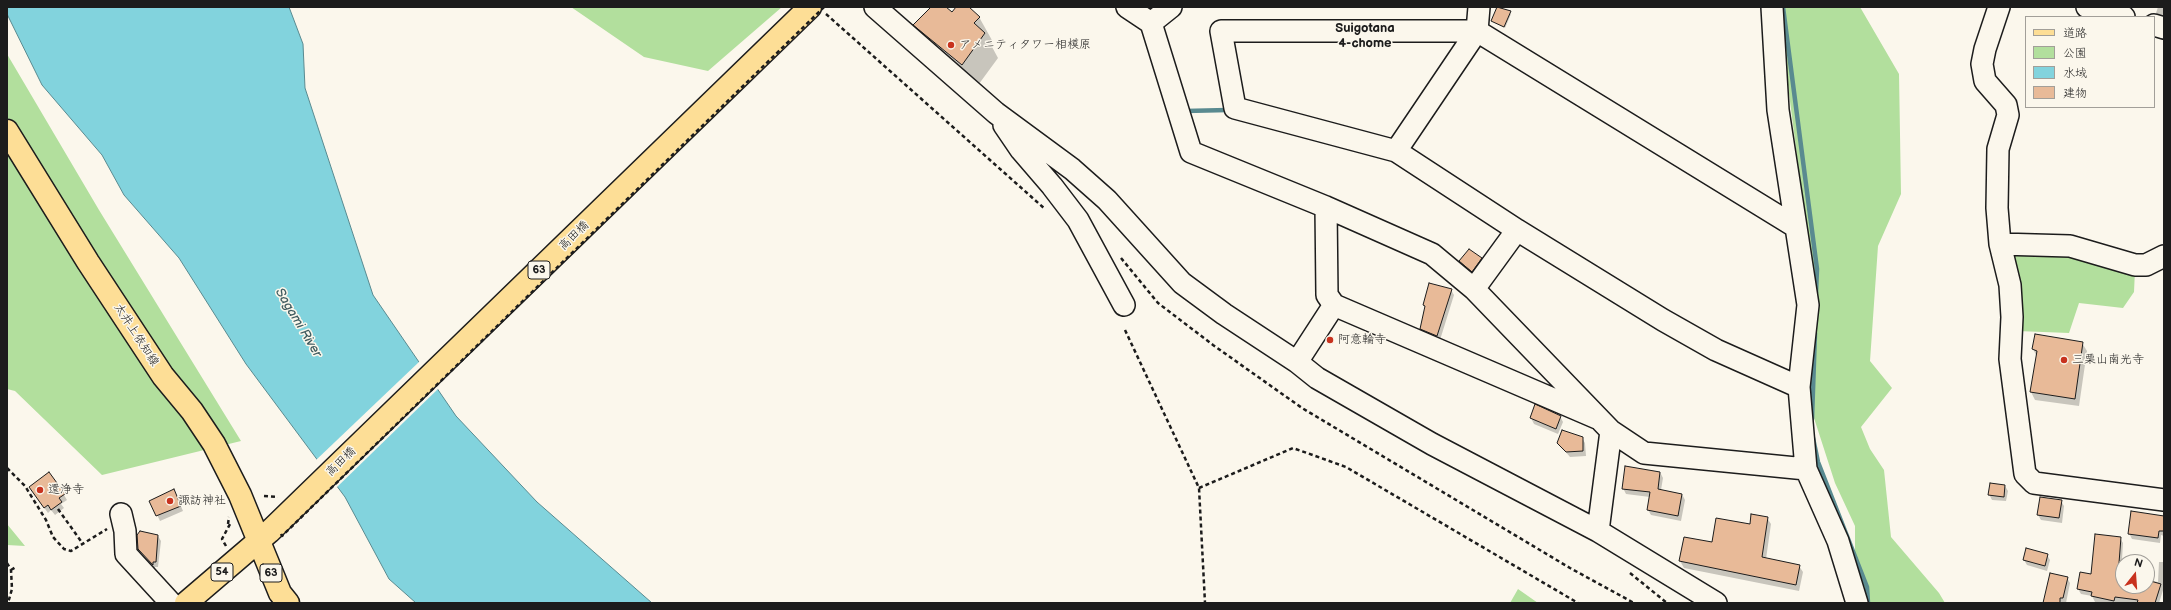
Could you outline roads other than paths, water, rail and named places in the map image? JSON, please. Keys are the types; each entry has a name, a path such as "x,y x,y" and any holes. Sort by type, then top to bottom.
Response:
{"main road":[{"name":"高田橋","path":"269,536 810,7"},
{"name":"太井上依知線","path":"7,131 88,262 159,370 192,411 214,444 240,495 269,536"},
{"name":"54","path":"186,603 269,536"},
{"name":"63","path":"269,536 280,593 288,603"}],"street":[{"path":"875,7 996,113 1072,169 1107,200 1182,283 1224,314 1297,362 1317,378 1425,440 1598,531 1716,603"},
{"path":"1127,7 1159,17 1191,152 1326,207 1432,254 1474,289 1604,425 1598,531"},
{"path":"1396,151 1477,31 1479,7"},
{"path":"1772,7 1778,110 1808,305 1799,387 1806,469 1838,541 1857,603"},
{"path":"1999,7 1985,49 1982,64 1985,81 2006,105 2008,114 1998,149 1996,166 1997,208 2000,244 2010,285 2012,317 2010,359 2025,474 2034,482 2164,500"},
{"path":"2087,7 2120,16"},
{"path":"1796,227 1477,31 1221,31 1235,108 1396,151 1517,230 1663,320 1716,350 1799,387"},
{"path":"996,113 1021,150 1052,186 1078,220 1124,305"},
{"path":"1326,207 1327,295 1334,304 1604,425 1644,453 1806,469"},
{"path":"1474,289 1517,230"},
{"path":"2000,244 2070,246 2135,265 2146,265 2164,256"},
{"path":"1297,362 1334,304"},
{"path":"115,522 125,531 126,554 171,603"}],"water":[{"name":"Sagami River","path":"7,7 289,7 303,44 305,88 373,295 456,416 537,502 652,603 416,603 389,579 345,497 246,364 179,258 124,195 102,155 42,85 7,14"}],"waterway":[{"path":"1783,7 1817,269 1816,293"},
{"path":"1185,111 1228,110"},
{"path":"1812,419 1815,333"},
{"path":"1813,438 1818,462 1867,587 1868,603"}],"place":[{"name":"アメニティタワー相模原","path":"951,45"},
{"name":"阿意輪寺","path":"1330,340"},
{"name":"三栗山南光寺","path":"2064,360"},
{"name":"還浄寺","path":"40,490"},
{"name":"諏訪神社","path":"170,501"}],"district":[{"name":"Suigotana 4-chome","path":"1365,36"}]}
